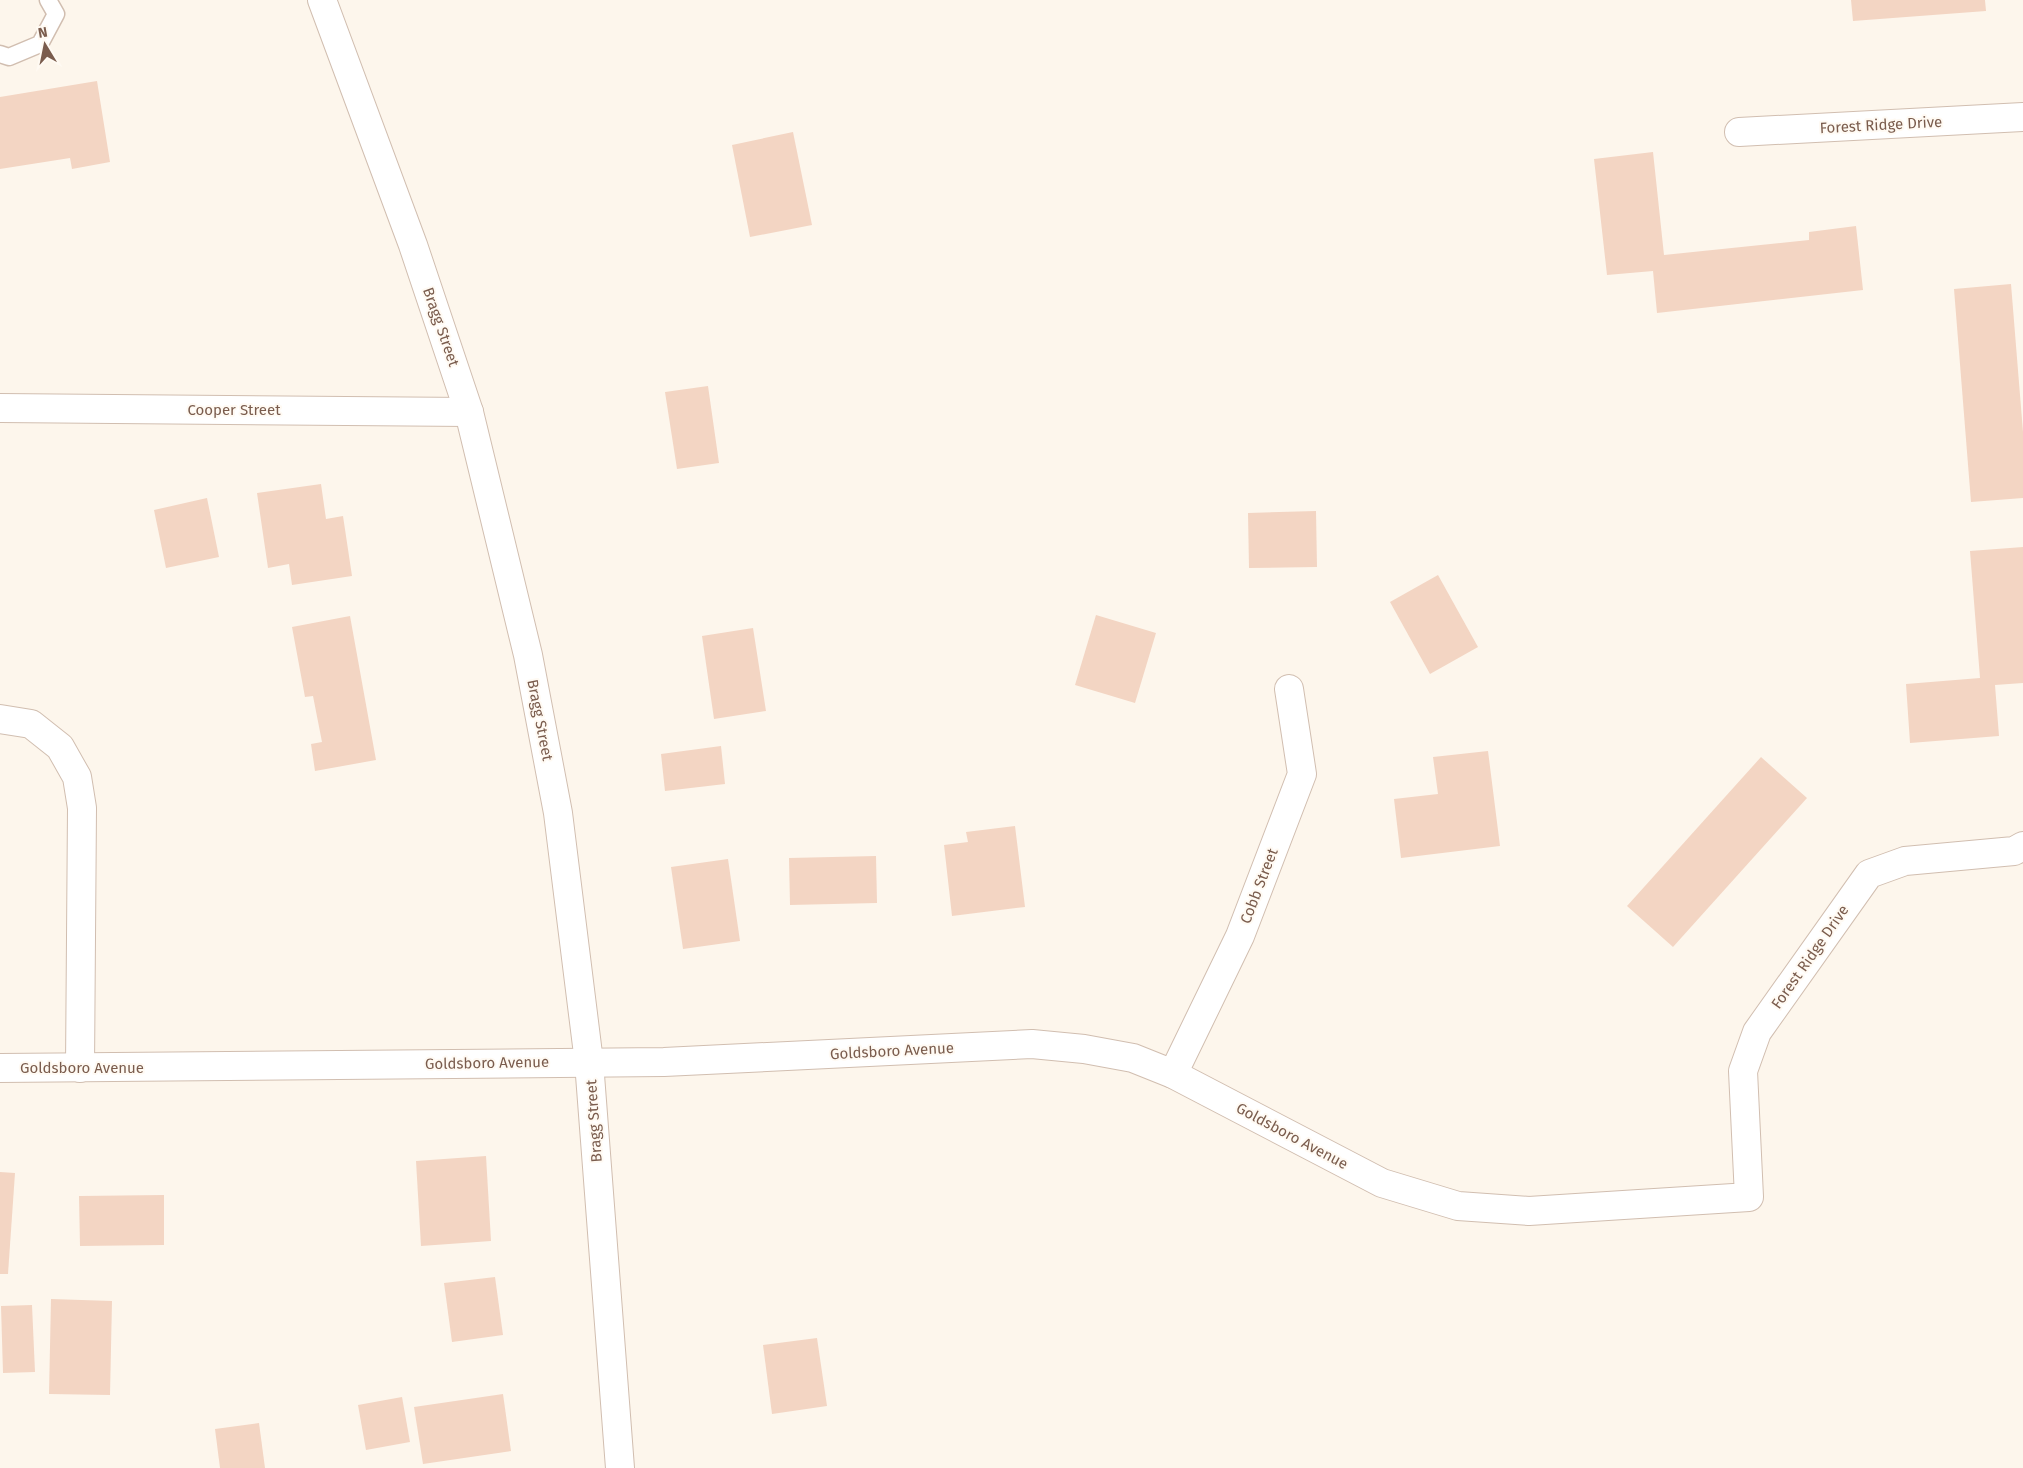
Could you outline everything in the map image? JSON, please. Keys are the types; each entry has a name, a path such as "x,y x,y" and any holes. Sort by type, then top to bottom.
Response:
{"street":[{"name":"Bragg Street","path":"322,0 413,245 469,412 528,655 558,813 589,1062 620,1468"},
{"name":"Forest Ridge Drive","path":"1739,132 2023,117"},
{"name":"Cooper Street","path":"0,408 469,412"},
{"name":"Cobb Street","path":"1173,1074 1240,936 1302,774 1289,689"},
{"path":"0,719 31,724 60,746 77,777 82,808 80,1068"},
{"name":"Forest Ridge Drive","path":"1749,1197 1743,1071 1757,1032 1869,874 1906,861 2014,851 2023,846"},
{"name":"Goldsboro Avenue","path":"0,1068 664,1062 1032,1044 1084,1049 1133,1058 1173,1074 1382,1183 1458,1206 1529,1211 1749,1197"}],"lane":[{"path":"0,54 9,57 40,44 56,14 48,0"}],"building":[{"path":"1851,0 1985,0 1986,11 1853,21"},
{"path":"97,81 110,162 72,169 70,158 0,169 0,97"},
{"path":"793,132 812,225 750,237 732,145"},
{"path":"1653,152 1664,255 1809,240 1809,232 1856,226 1863,290 1657,313 1653,271 1607,275 1594,159"},
{"path":"2011,284 2023,432 2023,498 1971,502 1954,289"},
{"path":"708,386 719,463 677,469 665,392"},
{"path":"321,484 326,519 343,516 352,576 292,585 289,564 268,568 257,493"},
{"path":"207,498 219,557 166,568 154,510"},
{"path":"1316,511 1317,567 1249,568 1248,513"},
{"path":"2023,547 2023,683 1995,685 1999,736 1910,743 1906,684 1980,678 1970,551"},
{"path":"1438,575 1478,647 1430,674 1390,602"},
{"path":"1096,615 1156,633 1135,703 1075,685"},
{"path":"350,616 376,760 315,771 311,744 322,742 313,696 305,697 292,627"},
{"path":"753,628 766,711 714,719 702,636"},
{"path":"721,746 725,784 665,791 661,754"},
{"path":"1488,751 1500,846 1401,858 1394,799 1438,794 1433,757"},
{"path":"1761,757 1807,798 1673,947 1627,906"},
{"path":"1015,826 1025,907 952,916 944,845 968,842 966,832"},
{"path":"876,856 877,903 790,905 789,858"},
{"path":"728,859 740,941 683,949 671,867"},
{"path":"486,1156 491,1241 421,1246 416,1161"},
{"path":"0,1172 15,1173 8,1274 0,1274"},
{"path":"164,1195 164,1245 80,1246 79,1196"},
{"path":"495,1277 503,1335 452,1342 444,1283"},
{"path":"51,1299 112,1301 110,1395 49,1394"},
{"path":"32,1305 35,1372 3,1373 1,1306"},
{"path":"817,1338 827,1406 772,1414 763,1345"},
{"path":"503,1394 511,1451 423,1464 414,1407"},
{"path":"402,1397 410,1442 366,1450 358,1405"},
{"path":"259,1423 265,1468 220,1468 215,1429"}]}
